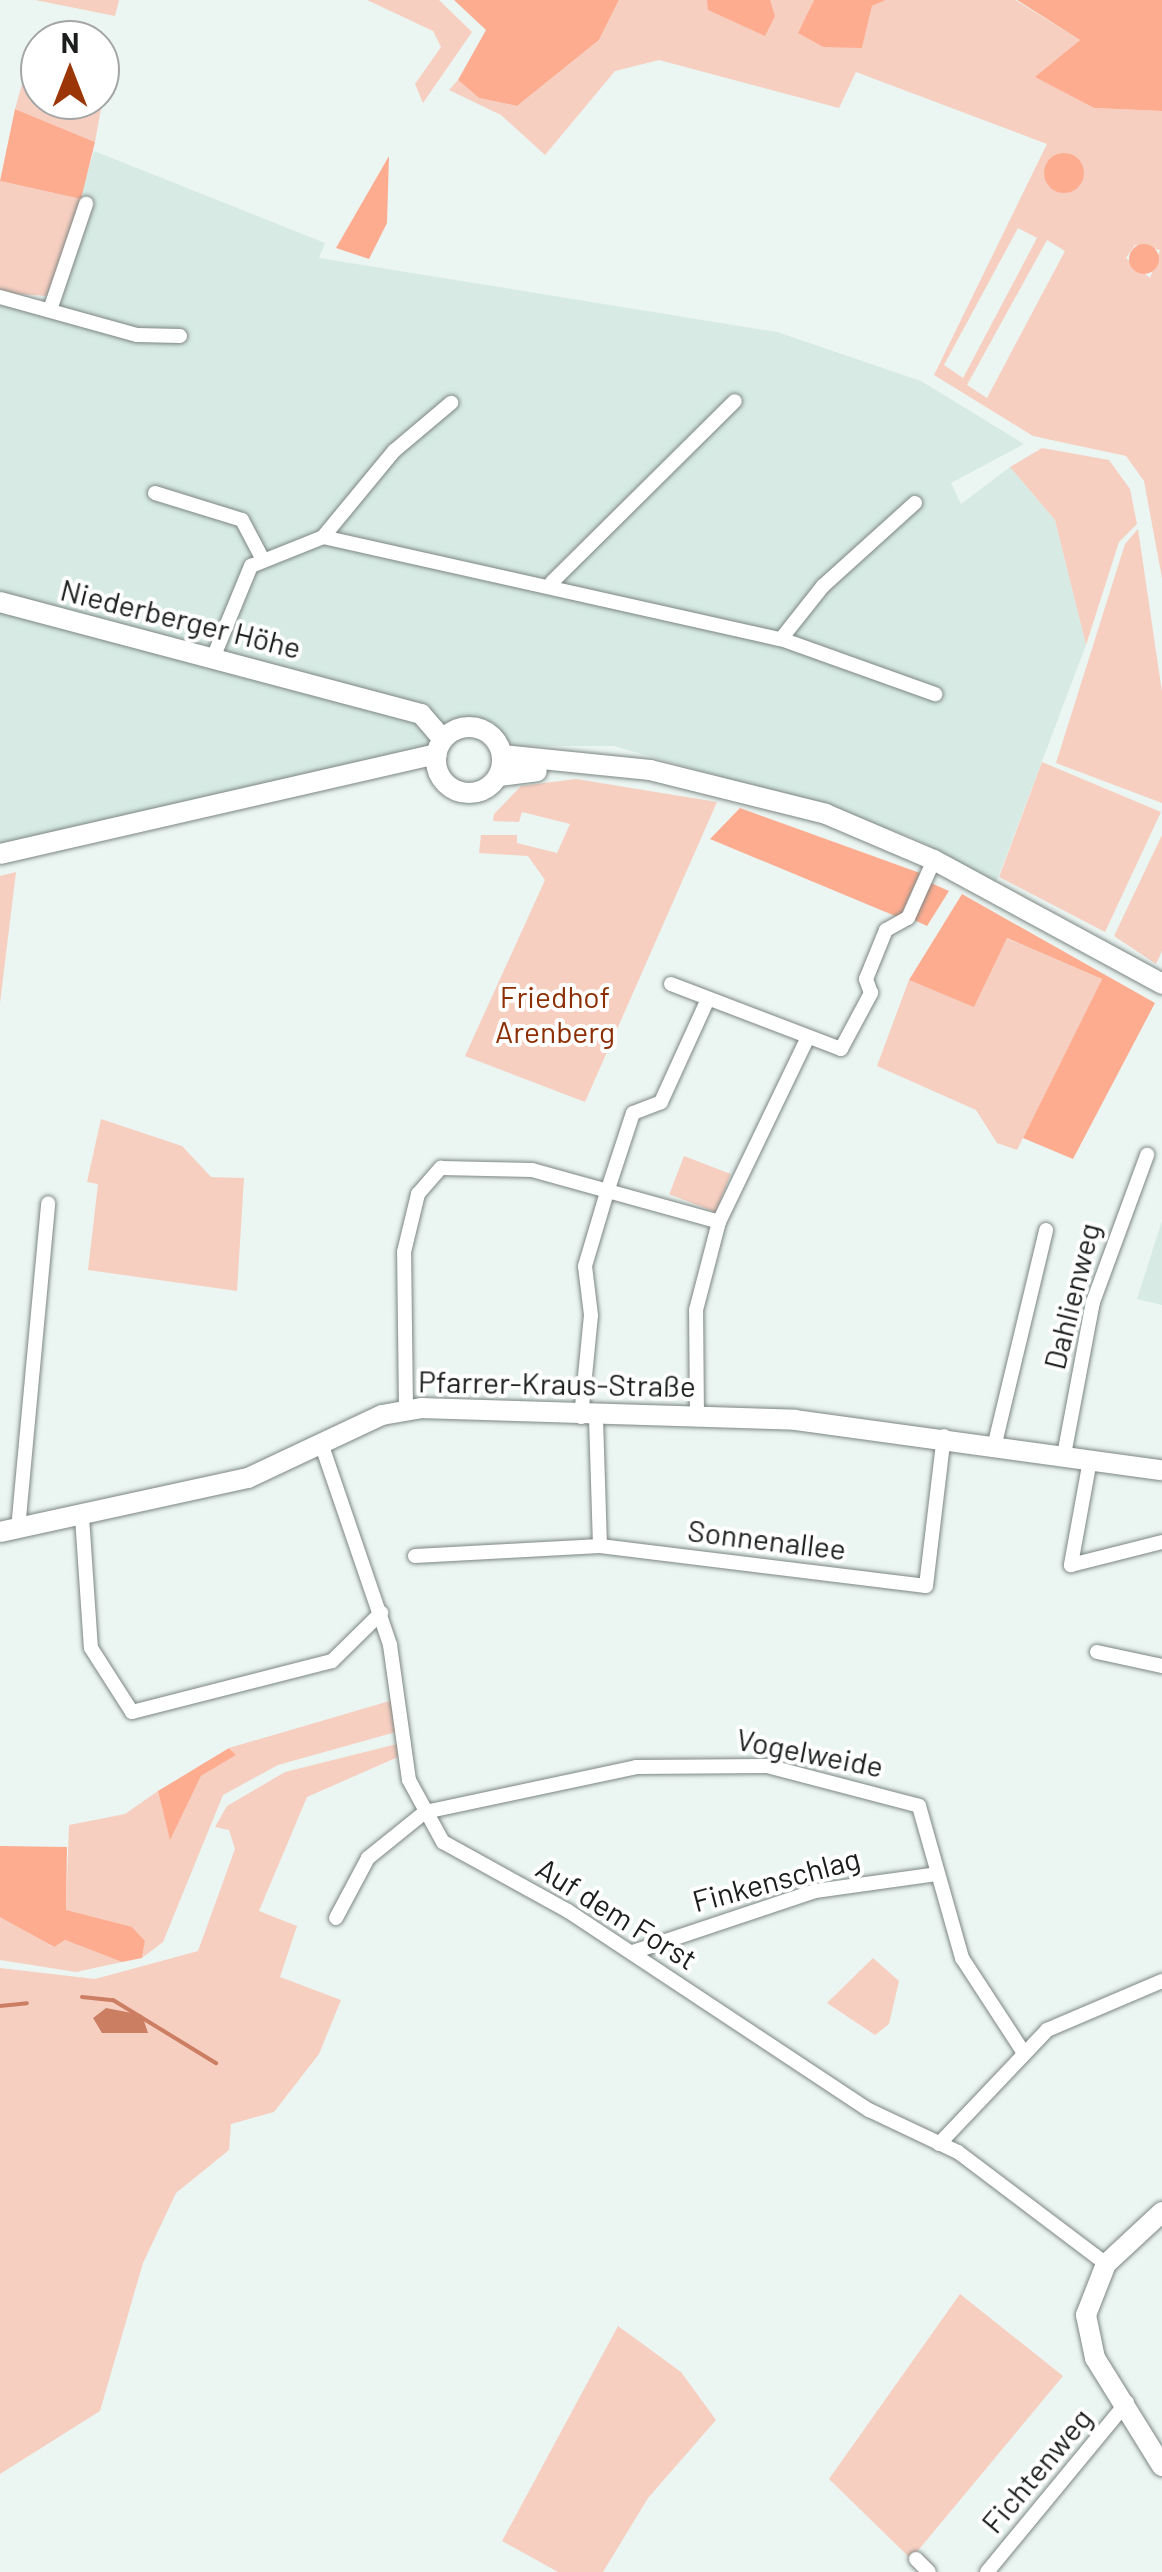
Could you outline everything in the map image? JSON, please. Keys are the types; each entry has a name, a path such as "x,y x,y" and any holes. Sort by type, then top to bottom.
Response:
{"street":[{"path":"52,304 86,204"},
{"path":"0,297 52,304 137,335 180,336"},
{"path":"552,582 735,401"},
{"path":"323,537 394,451 451,402"},
{"path":"155,492 242,520 261,556"},
{"path":"781,638 823,586 915,503"},
{"path":"213,658 238,586 261,556 323,537 552,582 781,638 934,694"},
{"name":"Niederberger Höhe","path":"0,602 347,692 421,704 447,740"},
{"path":"0,854 329,782 447,740 491,735 502,755 499,776"},
{"path":"440,776 447,740"},
{"path":"502,755 761,794 932,865 1162,984"},
{"path":"329,782 440,776 467,794 499,776 593,771 681,785 838,828 932,865"},
{"path":"670,984 835,1050 854,1038 886,930 908,918 932,865"},
{"path":"600,1546 588,1418 585,1266 633,1113 661,1102 708,999"},
{"path":"696,1417 696,1310 719,1222 807,1039"},
{"name":"Dahlienweg","path":"1064,1455 1093,1302 1147,1155"},
{"path":"406,1410 399,1291 426,1180 475,1162 608,1189 719,1222"},
{"name":"Pfarrer-Kraus-Straße","path":"48,1202 9,1531 248,1478 406,1410 588,1418 696,1417 944,1436 1162,1470"},
{"path":"995,1444 1046,1230"},
{"name":"Sonnenallee","path":"415,1556 600,1546 926,1586 944,1436"},
{"name":"Auf dem Forst","path":"322,1446 381,1613 409,1780 425,1812 457,1852 633,1952 869,2110 938,2144 1106,2264"},
{"path":"1090,1460 1071,1565 1162,1542"},
{"path":"82,1517 85,1625 132,1712 332,1661 381,1613"},
{"path":"1097,1652 1162,1666"},
{"name":"Vogelweide","path":"425,1812 636,1767 767,1766 918,1806 962,1958 1022,2050"},
{"path":"336,1918 368,1858 425,1812"},
{"name":"Finkenschlag","path":"633,1952 815,1891 937,1874"},
{"path":"938,2144 1022,2050 1103,2001 1162,1981"},
{"path":"1162,2212 1106,2264 1090,2292 1086,2330 1162,2466"},
{"name":"Fichtenweg","path":"987,2572 1127,2402"},
{"path":"916,2559 929,2572"}],"shaded area":[{"path":"454,0 619,0 599,40 517,106 479,98 458,80 486,30"},
{"path":"707,0 770,0 775,16 765,36 708,10"},
{"path":"814,0 886,0 872,6 862,48 823,47 798,33"},
{"path":"1017,0 1162,0 1162,111 1094,108 1035,77 1080,40"},
{"path":"15,109 20,111 20,120 42,120 95,142 81,199 0,181"},
{"path":"94,151 325,243 319,258 777,332 921,381 1024,444 951,483 961,504 1010,467 1055,520 1086,645 996,883 916,839 830,808 614,746 515,746 476,719 446,729 429,754 0,845 0,305 47,308"},
{"path":"1064,153 1078,159 1084,173 1078,187 1064,193 1050,187 1044,173 1050,159"},
{"path":"389,156 387,223 369,259 336,248"},
{"path":"1144,244 1155,248 1159,259 1155,270 1144,274 1133,270 1129,259 1133,248"},
{"path":"740,808 920,873 900,918 710,839"},
{"path":"931,883 949,891 927,926 912,919"},
{"path":"962,894 1155,1003 1073,1159 1023,1138 1102,979 1007,938 974,1007 909,980"},
{"path":"1162,1221 1162,1305 1137,1299"},
{"path":"229,1748 236,1755 201,1776 170,1840 158,1791"},
{"path":"0,1846 67,1847 66,1910 132,1927 145,1941 142,1958 122,1962 65,1940 54,1947 0,1917"},
{"path":"106,2008 142,2015 148,2033 102,2033 93,2018"}],"green space":[{"path":"35,0 119,0 115,16"},
{"path":"367,0 439,0 472,32 423,103 415,84 441,47 433,31"},
{"path":"619,0 814,0 799,33 823,47 862,47 872,6 886,0 1015,0 1080,40 1036,77 1094,108 1162,111 1162,578 1144,481 1126,456 1033,436 934,375 1047,144 856,72 839,108 659,60 615,71 545,155 501,115 449,90 458,80 479,98 517,106 599,40","holes":["1018,228 1037,238 963,378 944,365","1047,240 1065,251 987,398 967,385","1135,245 1160,250 1150,278 1126,258"]},
{"path":"42,120 99,120 95,142"},
{"path":"0,181 81,199 48,296 0,293"},
{"path":"1042,448 1109,460 1130,489 1137,524 1119,542 1086,645 1055,520 1010,467"},
{"path":"1138,529 1162,692 1162,803 1056,763 1125,544"},
{"path":"1042,762 1161,812 1105,932 999,877"},
{"name":"Friedhof Arenberg","path":"576,779 717,802 585,1102 465,1056 545,880 528,856 479,853 481,835 517,835 517,843 557,853 570,824 522,812 519,822 493,821 494,814 521,786"},
{"path":"1162,835 1162,951 1156,964 1114,936"},
{"path":"16,872 0,1003 0,876"},
{"path":"1006,938 1102,979 1017,1150 997,1143 976,1110 877,1066 909,980 974,1006"},
{"path":"101,1119 182,1146 211,1177 244,1178 237,1291 88,1270 98,1184 87,1182"},
{"path":"684,1156 731,1174 716,1212 669,1194"},
{"path":"393,1700 396,1732 278,1765 223,1795 163,1942 142,1958 145,1941 66,1910 69,1825 125,1814 158,1791 170,1838 201,1776 235,1755 229,1748"},
{"path":"397,1744 398,1757 307,1797 259,1911 297,1926 280,1977 341,2000 319,2054 274,2112 231,2124 229,2150 176,2193 143,2263 100,2411 0,2474 0,1968 95,1979 198,1951 235,1849 229,1830 215,1827 227,1806 285,1772","holes":["106,2008 145,2028 147,2033 103,2033 93,2018"]},
{"path":"0,1916 53,1947 65,1940 122,1962 76,1972 0,1960"},
{"path":"873,1958 899,1981 889,2024 875,2035 827,2003"},
{"path":"960,2294 1063,2376 911,2559 829,2479"},
{"path":"618,2326 681,2372 716,2420 648,2498 603,2572 558,2572 502,2541"}],"waterway":[{"path":"82,1997 113,2000 216,2063"},
{"path":"0,2006 27,2003"}]}
